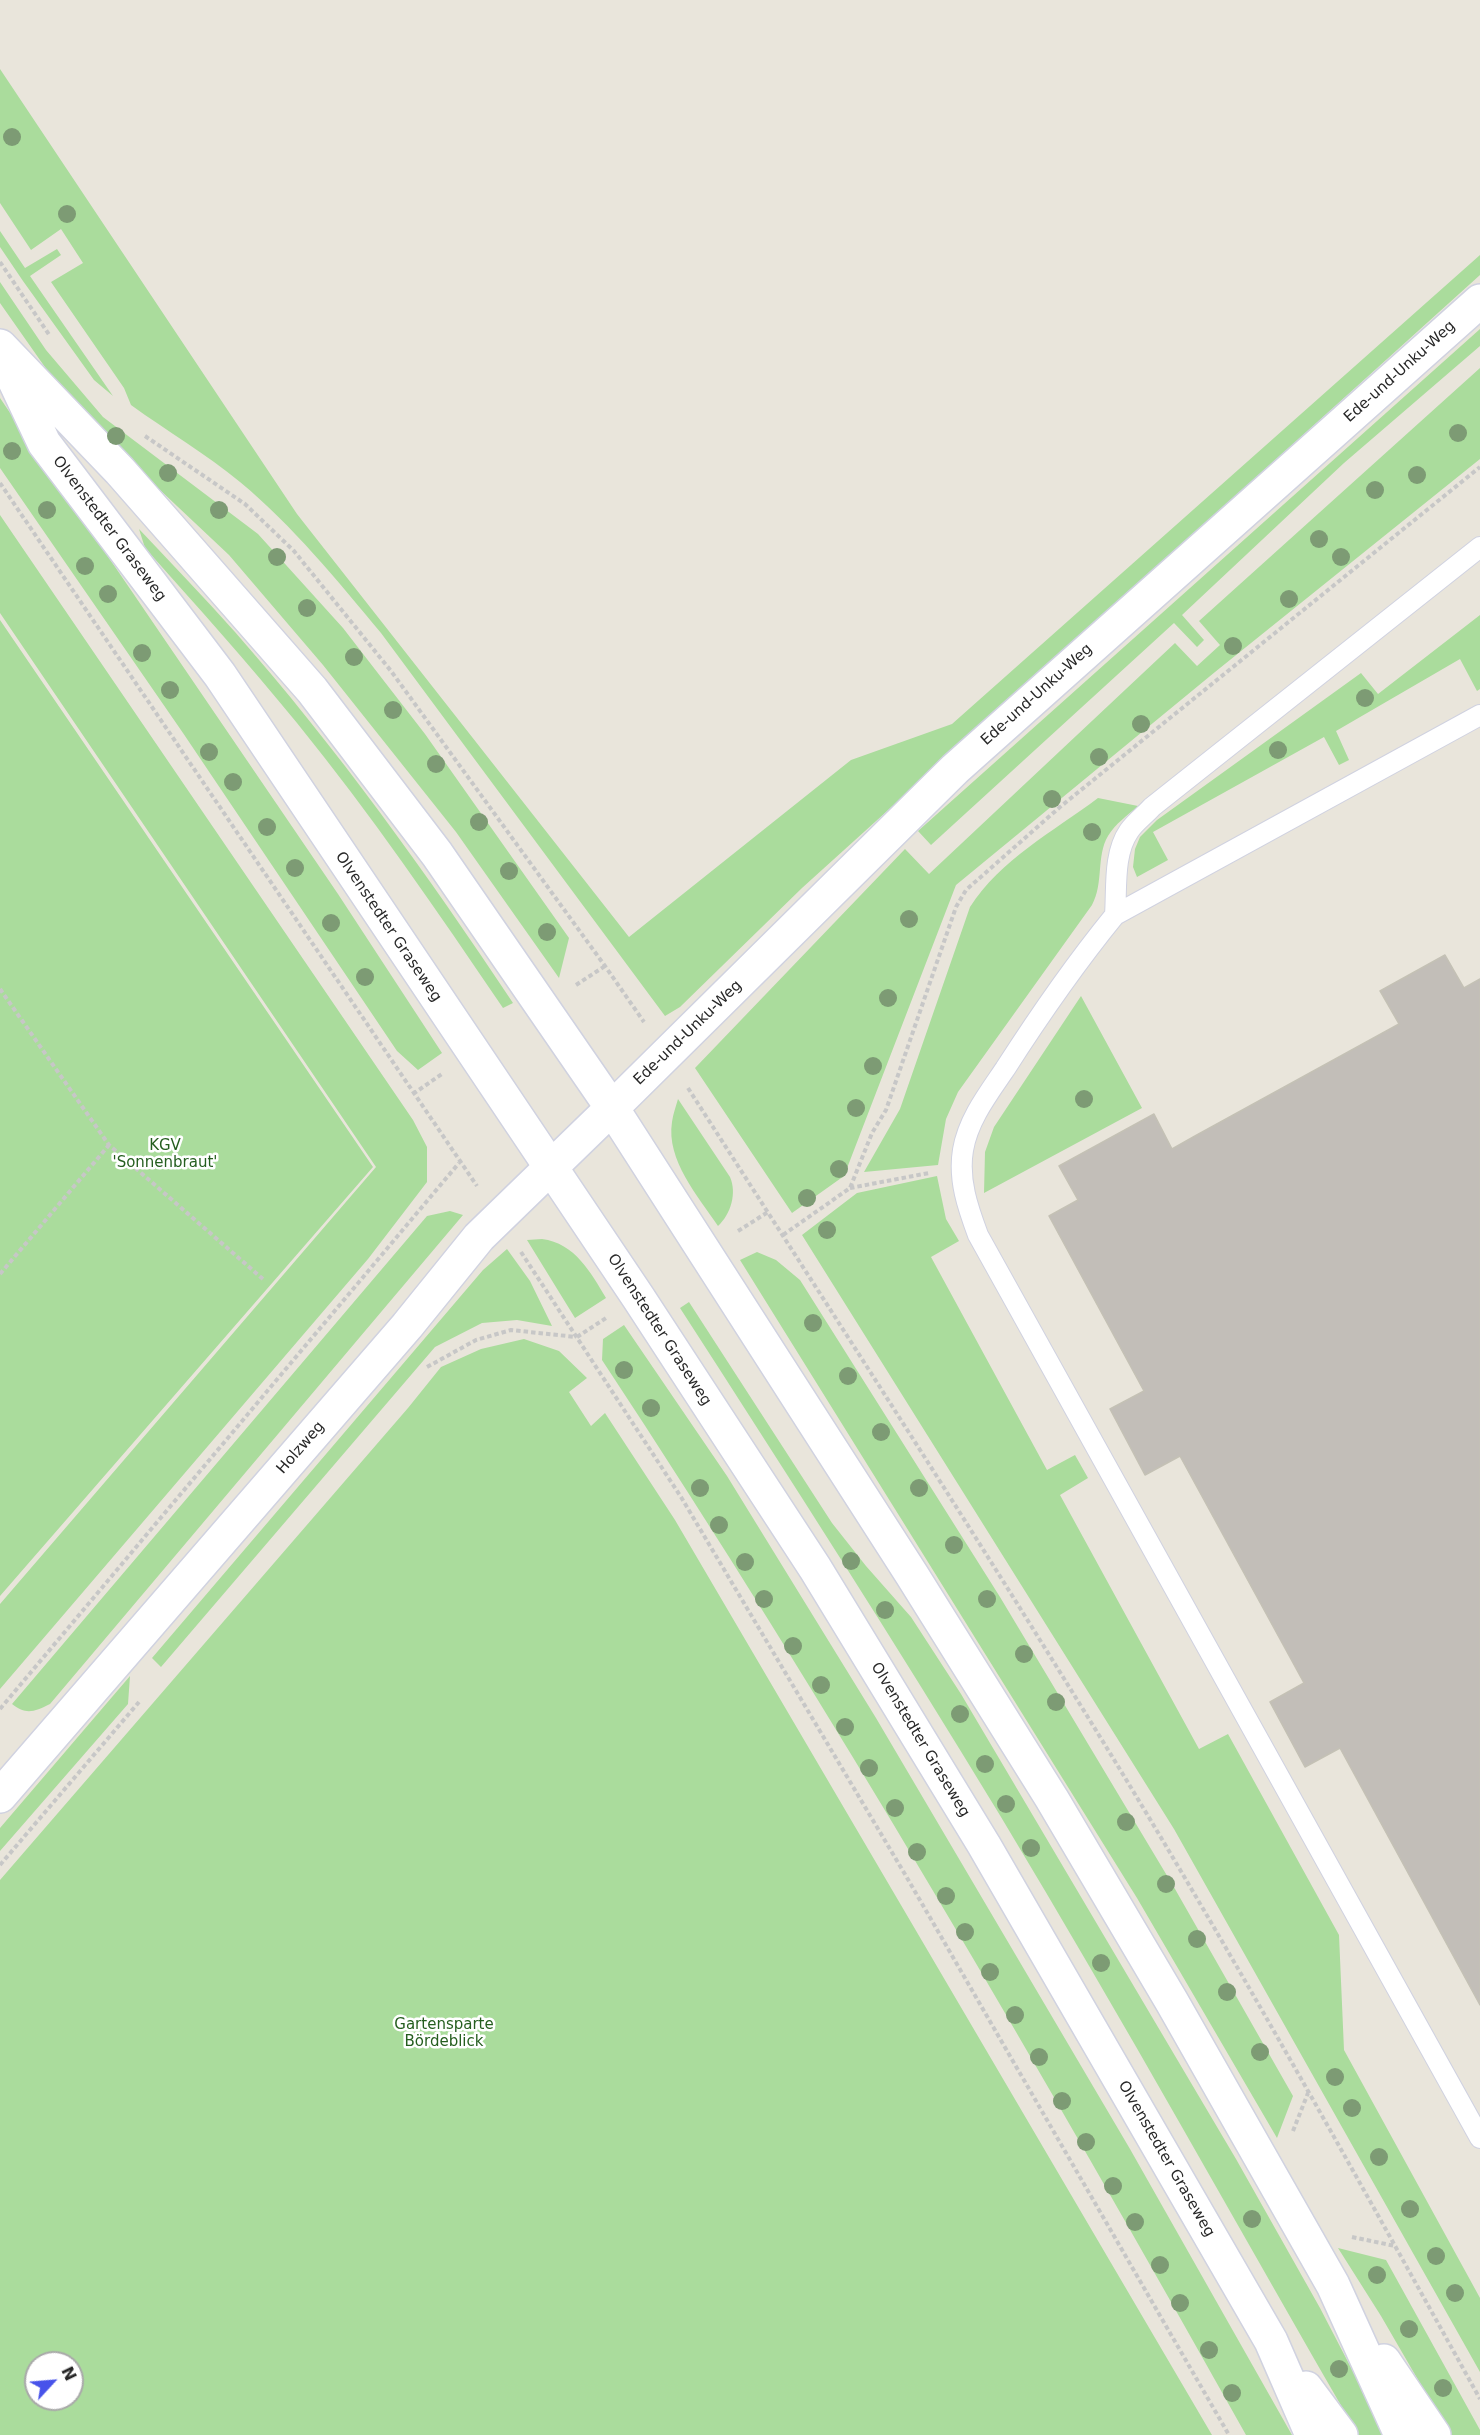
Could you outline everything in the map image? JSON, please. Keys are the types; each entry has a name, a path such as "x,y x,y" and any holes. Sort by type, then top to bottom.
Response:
{"main road":[{"name":"Ede-und-Unku-Weg","path":"612,1108 955,769 1480,301"},
{"path":"0,346 120,471 312,690 444,862 612,1108 912,1575 1052,1799 1172,2002 1333,2285 1434,2435"},
{"name":"Olvenstedter Graseweg","path":"0,351 44,443 220,675 822,1578 990,1855 1271,2341 1312,2435"},
{"name":"Holzweg","path":"0,1796 399,1335 479,1237 612,1108"},
{"path":"1333,2285 1401,2435"},
{"name":"Olvenstedter Graseweg","path":"1271,2341 1341,2435"}],"lane":[{"path":"1115,915 1119,855 1125,838 1133,826 1152,807 1480,547"},
{"path":"1480,714 1115,915 1062,986 984,1101 968,1131 963,1149 962,1167 966,1203 978,1235 1480,2138"}],"path":[{"path":"0,262 56,345"},
{"path":"141,434 245,504 294,551 391,671 605,966 640,1018"},
{"path":"0,483 459,1163 480,1190"},
{"path":"0,989 109,1145 264,1280"},
{"path":"689,1090 790,1245 1112,1757 1196,1896 1480,2399"},
{"path":"0,1274 109,1145"},
{"path":"0,1709 459,1163"},
{"path":"850,1188 962,1167"},
{"path":"517,1246 681,1497 876,1825 1229,2435"},
{"path":"420,1371 476,1340 511,1330 577,1337"},
{"path":"0,1865 143,1697"},
{"path":"1290,2137 1308,2094"},
{"path":"1346,2235 1395,2246"}],"green space":[{"path":"0,69 297,514 629,937 851,760 952,724 1480,255 1480,275 802,888 680,1007 665,1016 381,633 331,574 296,535 240,482 131,405 124,388 51,282 83,263 61,229 31,250 0,203"},
{"path":"0,231 25,268 57,249 61,255 30,276 113,396 94,380 23,281 0,247"},
{"path":"0,282 46,350 103,417 258,534 343,628 425,734 569,938 559,978 456,832 323,665 229,555 126,458 54,380 0,303"},
{"path":"1480,329 1480,346 1344,463 1182,615 1204,640 1197,647 1174,623 931,845 918,831"},
{"path":"1480,368 1480,459 1215,672 956,885 844,1176 792,1213 695,1068 905,849 929,874 1175,643 1197,666 1220,645 1199,621"},
{"path":"0,398 338,894 442,1053 418,1070 397,1051 183,733 0,468"},
{"path":"0,515 413,1120 427,1147 427,1182 368,1259 0,1689 0,1604 376,1167 0,613"},
{"path":"139,529 235,632 310,721 415,860 513,1003 503,1008 351,792 260,678 145,548"},
{"path":"1480,615 1480,689 1477,691 1460,659 1336,731 1349,760 1339,765 1324,737 1153,832 1168,860 1137,877 1133,867 1135,849 1140,837 1157,820 1361,673 1378,694"},
{"name":"KGV 'Sonnenbraut'","path":"0,620 373,1167 0,1596"},
{"path":"1098,798 1138,806 1114,828 1104,844 1098,888 1092,905 958,1092 946,1119 938,1165 864,1172 900,1109 970,907 982,890 1012,861"},
{"path":"1081,996 1142,1108 984,1193 985,1152 994,1127"},
{"path":"678,1099 732,1183 732,1203 718,1226 685,1177 674,1150 671,1136 672,1122"},
{"path":"937,1176 946,1219 959,1241 931,1257 1047,1470 1075,1455 1088,1478 1060,1495 1199,1749 1228,1734 1339,1935 1344,2050 1480,2298 1480,2372 1174,1829 802,1235 857,1193"},
{"path":"450,1211 463,1215 50,1704 26,1711 12,1704 427,1216"},
{"path":"542,1239 564,1246 573,1253 588,1269 606,1298 575,1318 527,1240"},
{"path":"507,1249 530,1281 552,1326 517,1320 482,1323 435,1347 161,1667 152,1658 483,1270"},
{"path":"757,1252 776,1260 800,1280 1000,1597 1175,1889 1293,2096 1277,2138 1137,1898 740,1260"},
{"path":"689,1302 832,1523 911,1617 961,1694 1236,2159 1320,2308 1386,2435 1358,2435 1137,2048 1001,1817 802,1498 680,1308"},
{"path":"624,1325 727,1476 876,1718 1130,2149 1292,2435 1246,2435 1092,2163 934,1892 771,1624 602,1360 603,1339"},
{"name":"Gartensparte Bördeblick","path":"524,1339 559,1351 587,1378 569,1392 591,1426 605,1413 675,1520 1212,2435 0,2435 0,1880 441,1367 481,1349"},
{"path":"130,1676 128,1704 0,1851 0,1828"},
{"path":"1338,2248 1386,2260 1480,2430 1480,2435 1450,2435 1381,2316"}],"building":[{"path":"1445,955 1464,988 1480,979 1480,2005 1340,1748 1305,1767 1270,1702 1304,1683 1180,1456 1145,1475 1110,1409 1144,1391 1049,1216 1078,1200 1059,1166 1154,1114 1172,1149 1399,1024 1380,991"}]}
